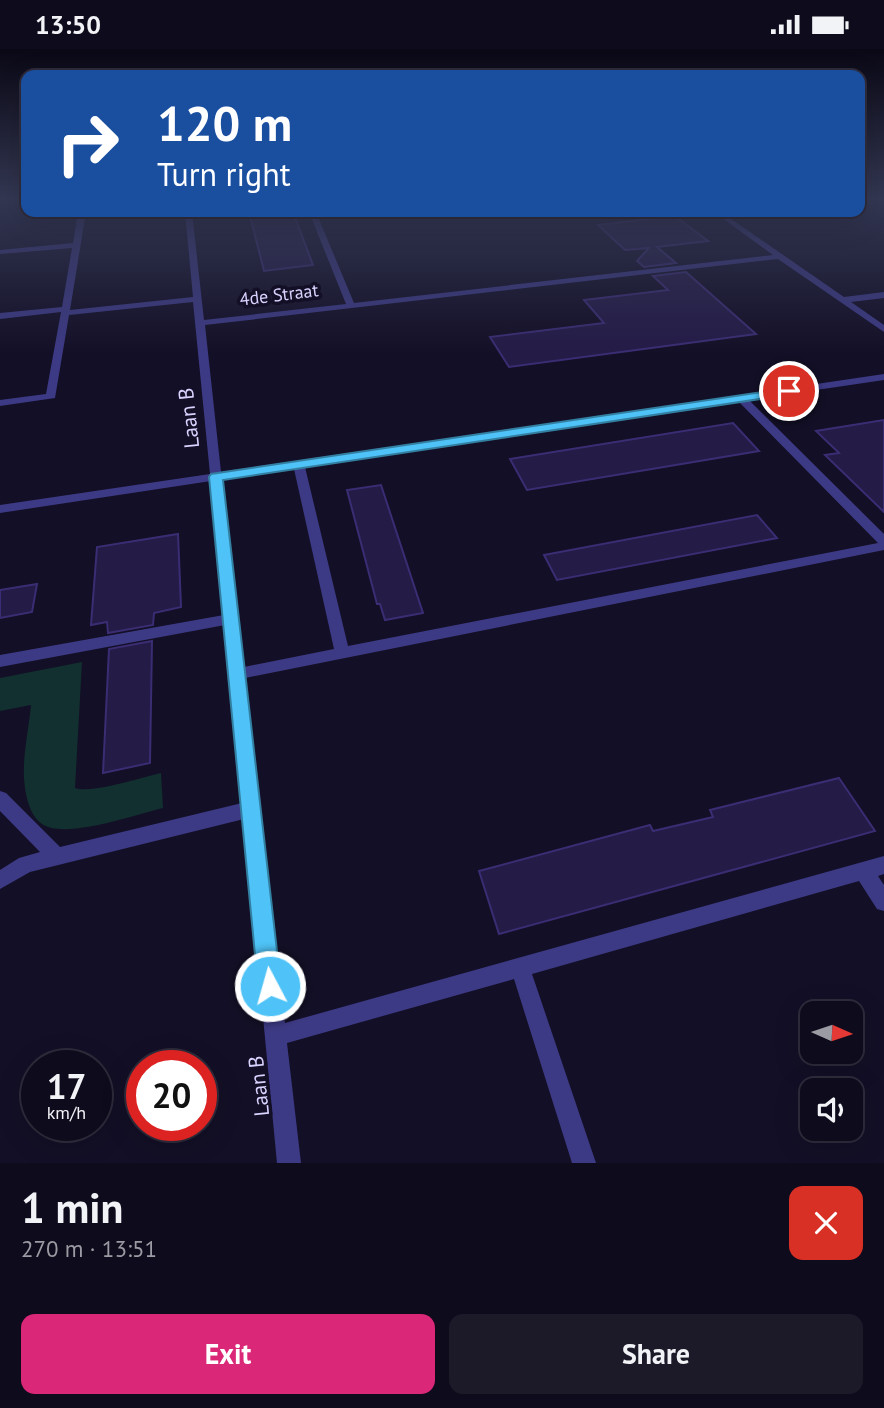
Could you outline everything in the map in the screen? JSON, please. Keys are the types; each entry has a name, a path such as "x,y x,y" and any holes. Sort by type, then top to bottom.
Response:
{"lane":[{"path":"0,252 22,250"},
{"path":"0,403 51,396 75,250"},
{"name":"Laan B","path":"192,250 289,1163"},
{"path":"328,250 351,306"},
{"path":"771,250 884,329"},
{"name":"4de Straat","path":"200,323 780,256"},
{"path":"843,300 884,295"},
{"path":"0,316 197,299"},
{"path":"0,509 884,377"},
{"path":"741,398 884,543"},
{"path":"299,465 342,653"},
{"path":"237,674 884,543"},
{"path":"0,661 231,619"},
{"path":"0,799 57,856"},
{"path":"0,880 26,864 251,809"},
{"path":"275,1036 884,865"},
{"path":"863,870 884,902"},
{"path":"520,967 584,1163"}],"green space":[{"path":"82,662 75,788 93,789 161,773 163,808 84,828 53,828 42,824 32,813 25,788 25,757 31,705 0,711 0,678"}],"building":[{"path":"259,250 307,250 313,265 264,271"},
{"path":"647,250 661,250 676,263 644,267 637,261"},
{"path":"686,272 756,334 509,367 490,337 604,323 584,300 668,290 653,276"},
{"path":"884,420 884,512 825,455 839,453 816,431"},
{"path":"733,423 759,451 527,490 510,459"},
{"path":"381,485 423,613 385,620 380,604 377,604 347,490"},
{"path":"757,515 777,538 557,580 544,555"},
{"path":"178,534 181,607 154,613 153,625 108,633 107,622 91,625 97,547"},
{"path":"37,584 32,612 0,618 0,590"},
{"path":"152,641 150,763 103,773 109,649"},
{"path":"839,778 875,831 499,934 479,871 650,825 653,831 713,817 710,810"}],"route":[{"path":"270,986 216,477 789,391"}]}
